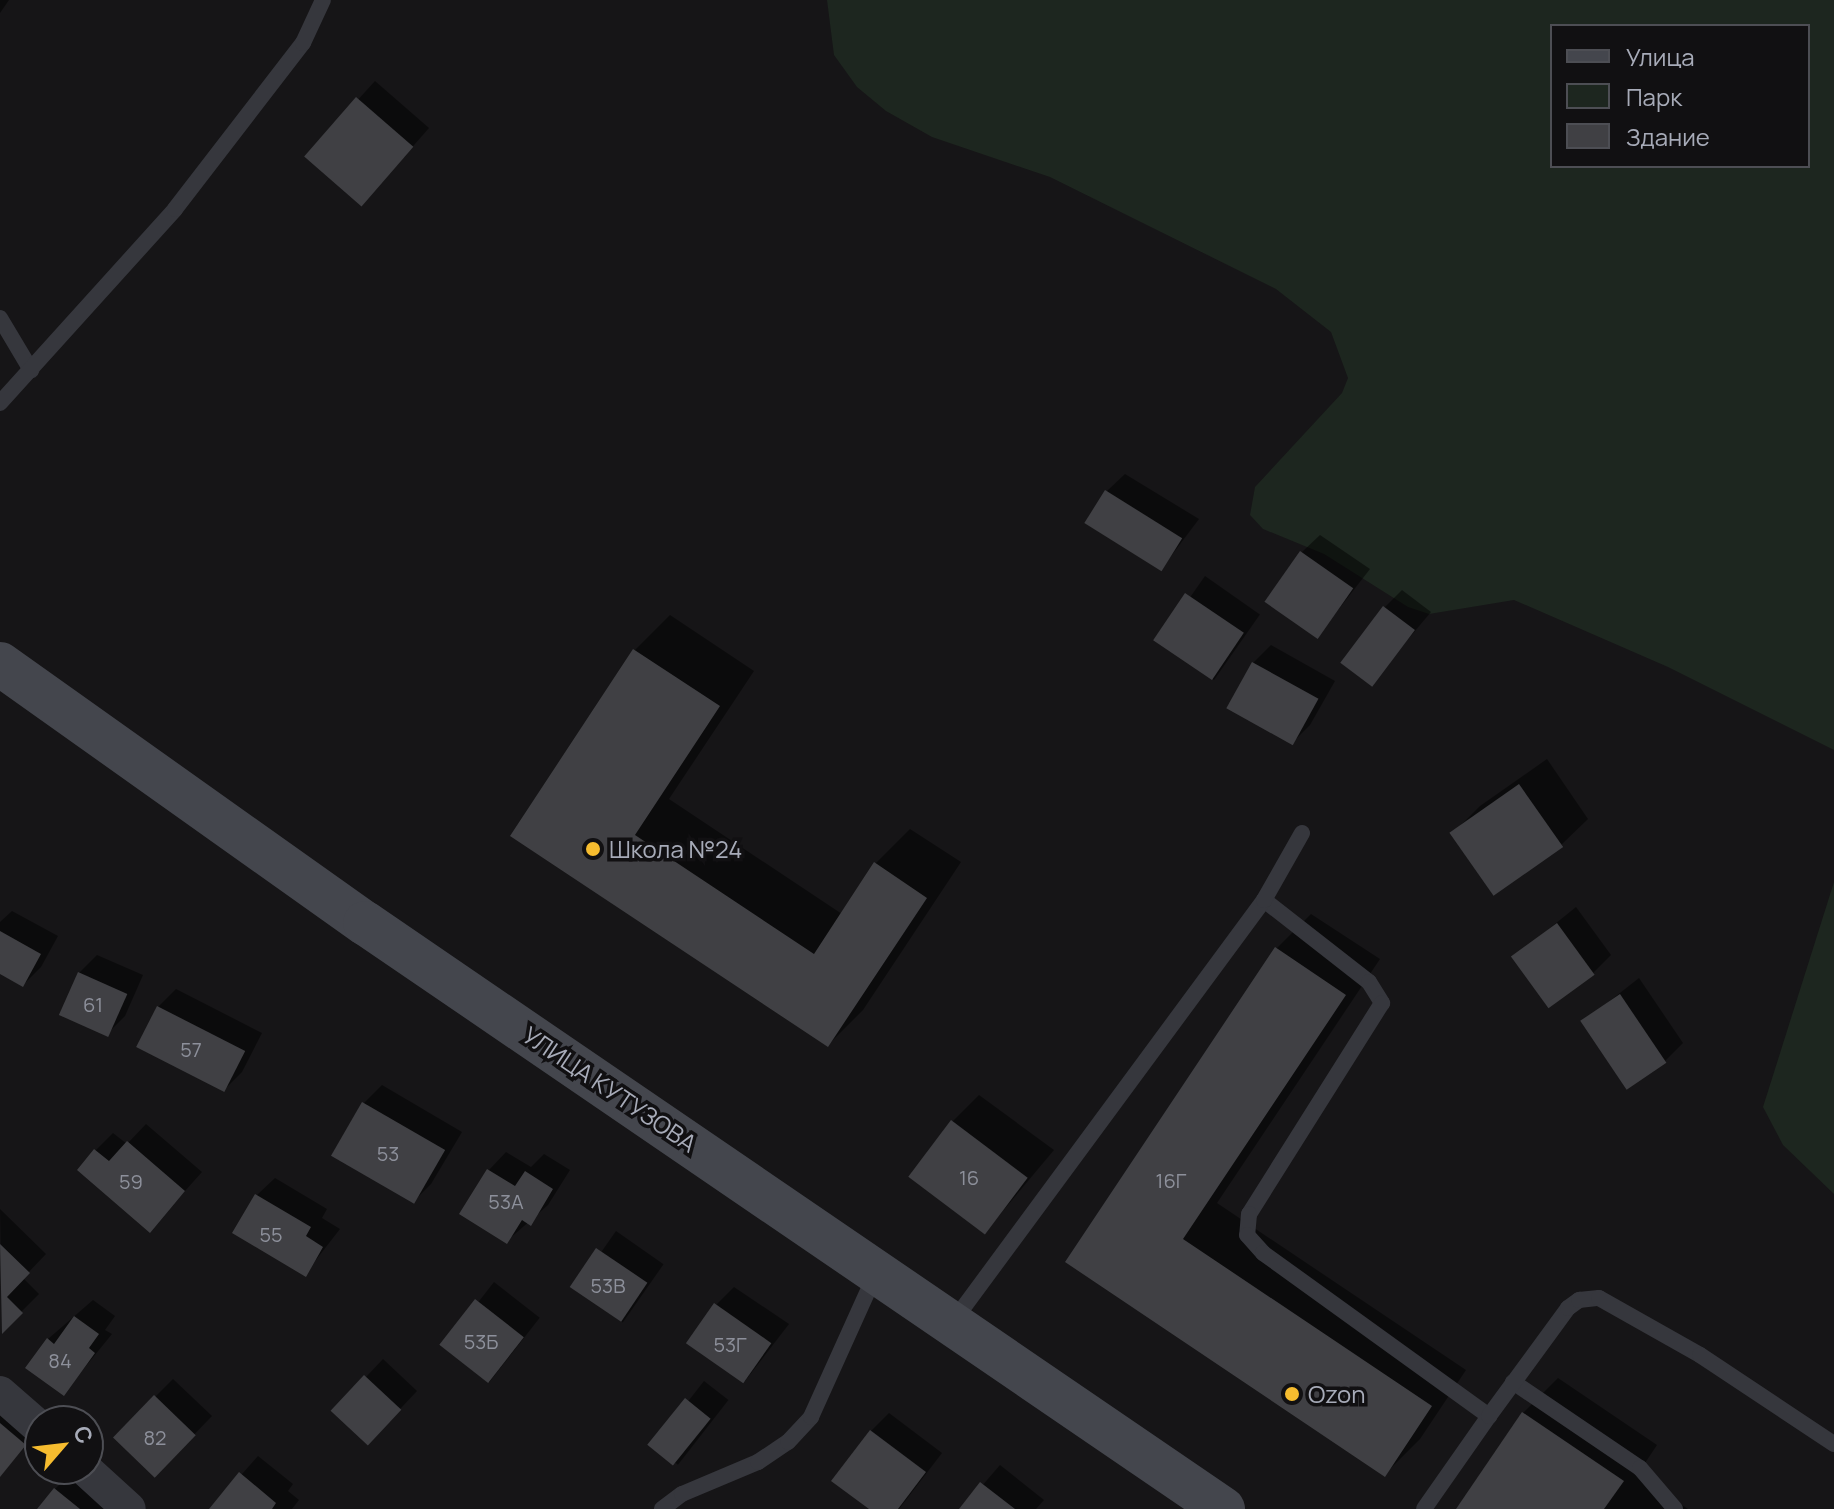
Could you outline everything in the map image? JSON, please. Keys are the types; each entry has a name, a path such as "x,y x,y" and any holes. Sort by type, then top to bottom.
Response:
{"main road":[{"name":"УЛИЦА КУТУЗОВА","path":"0,664 365,923 1223,1509"}],"street":[{"path":"0,1393 24,1414"},
{"path":"103,1485 129,1509"}],"lane":[{"path":"0,403 184,198 303,43 323,0"},
{"path":"0,318 31,370"},
{"path":"952,1323 1264,900 1302,833"},
{"path":"1264,900 1369,982 1382,1003 1249,1214 1247,1235 1263,1253 1489,1416"},
{"path":"662,1509 682,1494 758,1462 788,1442 811,1417 877,1270"},
{"path":"1424,1509 1513,1382 1568,1308 1579,1300 1599,1298 1700,1355 1834,1444"},
{"path":"1513,1382 1640,1468 1675,1509"}],"green space":[{"path":"827,0 1834,0 1834,750 1668,667 1514,600 1429,614 1408,607 1324,554 1263,529 1250,515 1255,487 1342,393 1348,378 1331,332 1276,289 1050,177 932,137 886,111 857,87 834,55"},
{"path":"1834,882 1834,1194 1783,1145 1763,1107"}],"building":[{"path":"356,97 413,147 362,206 304,157"},
{"path":"1105,490 1182,538 1162,571 1084,523"},
{"path":"1300,551 1353,588 1318,639 1264,602"},
{"path":"1185,593 1244,633 1212,680 1153,640"},
{"path":"1383,606 1415,630 1372,687 1340,663"},
{"name":"Школа №24","path":"633,649 720,706 635,835 814,954 874,862 927,898 828,1047 510,836"},
{"path":"1252,662 1318,699 1293,745 1226,708"},
{"path":"1519,784 1563,847 1494,896 1449,833"},
{"path":"1557,923 1595,975 1549,1008 1511,957"},
{"path":"0,931 41,954 23,987 0,974"},
{"path":"1275,947 1346,995 1183,1239 1432,1406 1385,1477 1065,1262"},
{"path":"78,972 127,994 108,1037 59,1015"},
{"path":"1620,994 1666,1063 1627,1090 1580,1021"},
{"path":"157,1006 245,1051 224,1092 136,1047"},
{"path":"362,1102 445,1150 414,1204 331,1156"},
{"path":"951,1120 1028,1178 985,1234 908,1177"},
{"path":"127,1141 185,1191 150,1233 77,1170 94,1149 109,1161"},
{"path":"487,1169 515,1186 525,1171 553,1189 531,1226 522,1220 507,1244 459,1214"},
{"path":"255,1194 311,1227 306,1236 323,1247 306,1277 232,1233"},
{"path":"0,1244 30,1273 7,1297 23,1313 2,1334"},
{"path":"596,1248 647,1283 621,1322 570,1287"},
{"path":"475,1299 524,1337 488,1383 439,1345"},
{"path":"714,1303 771,1343 743,1383 686,1343"},
{"path":"74,1316 99,1334 89,1348 95,1353 64,1396 25,1368 47,1338 54,1344"},
{"path":"364,1375 401,1410 368,1446 331,1411"},
{"path":"154,1395 196,1435 155,1478 113,1437"},
{"path":"685,1398 711,1419 673,1465 647,1445"},
{"path":"1522,1412 1624,1481 1604,1509 1456,1509"},
{"path":"0,1423 24,1443 24,1447 0,1477"},
{"path":"870,1430 926,1472 898,1509 869,1509 831,1481"},
{"path":"239,1472 276,1503 272,1509 209,1509"},
{"path":"980,1482 1015,1509 959,1509"},
{"path":"54,1488 80,1509 37,1509"}],"place":[{"name":"Школа №24","path":"593,849"},
{"name":"Ozon","path":"1292,1394"}]}
